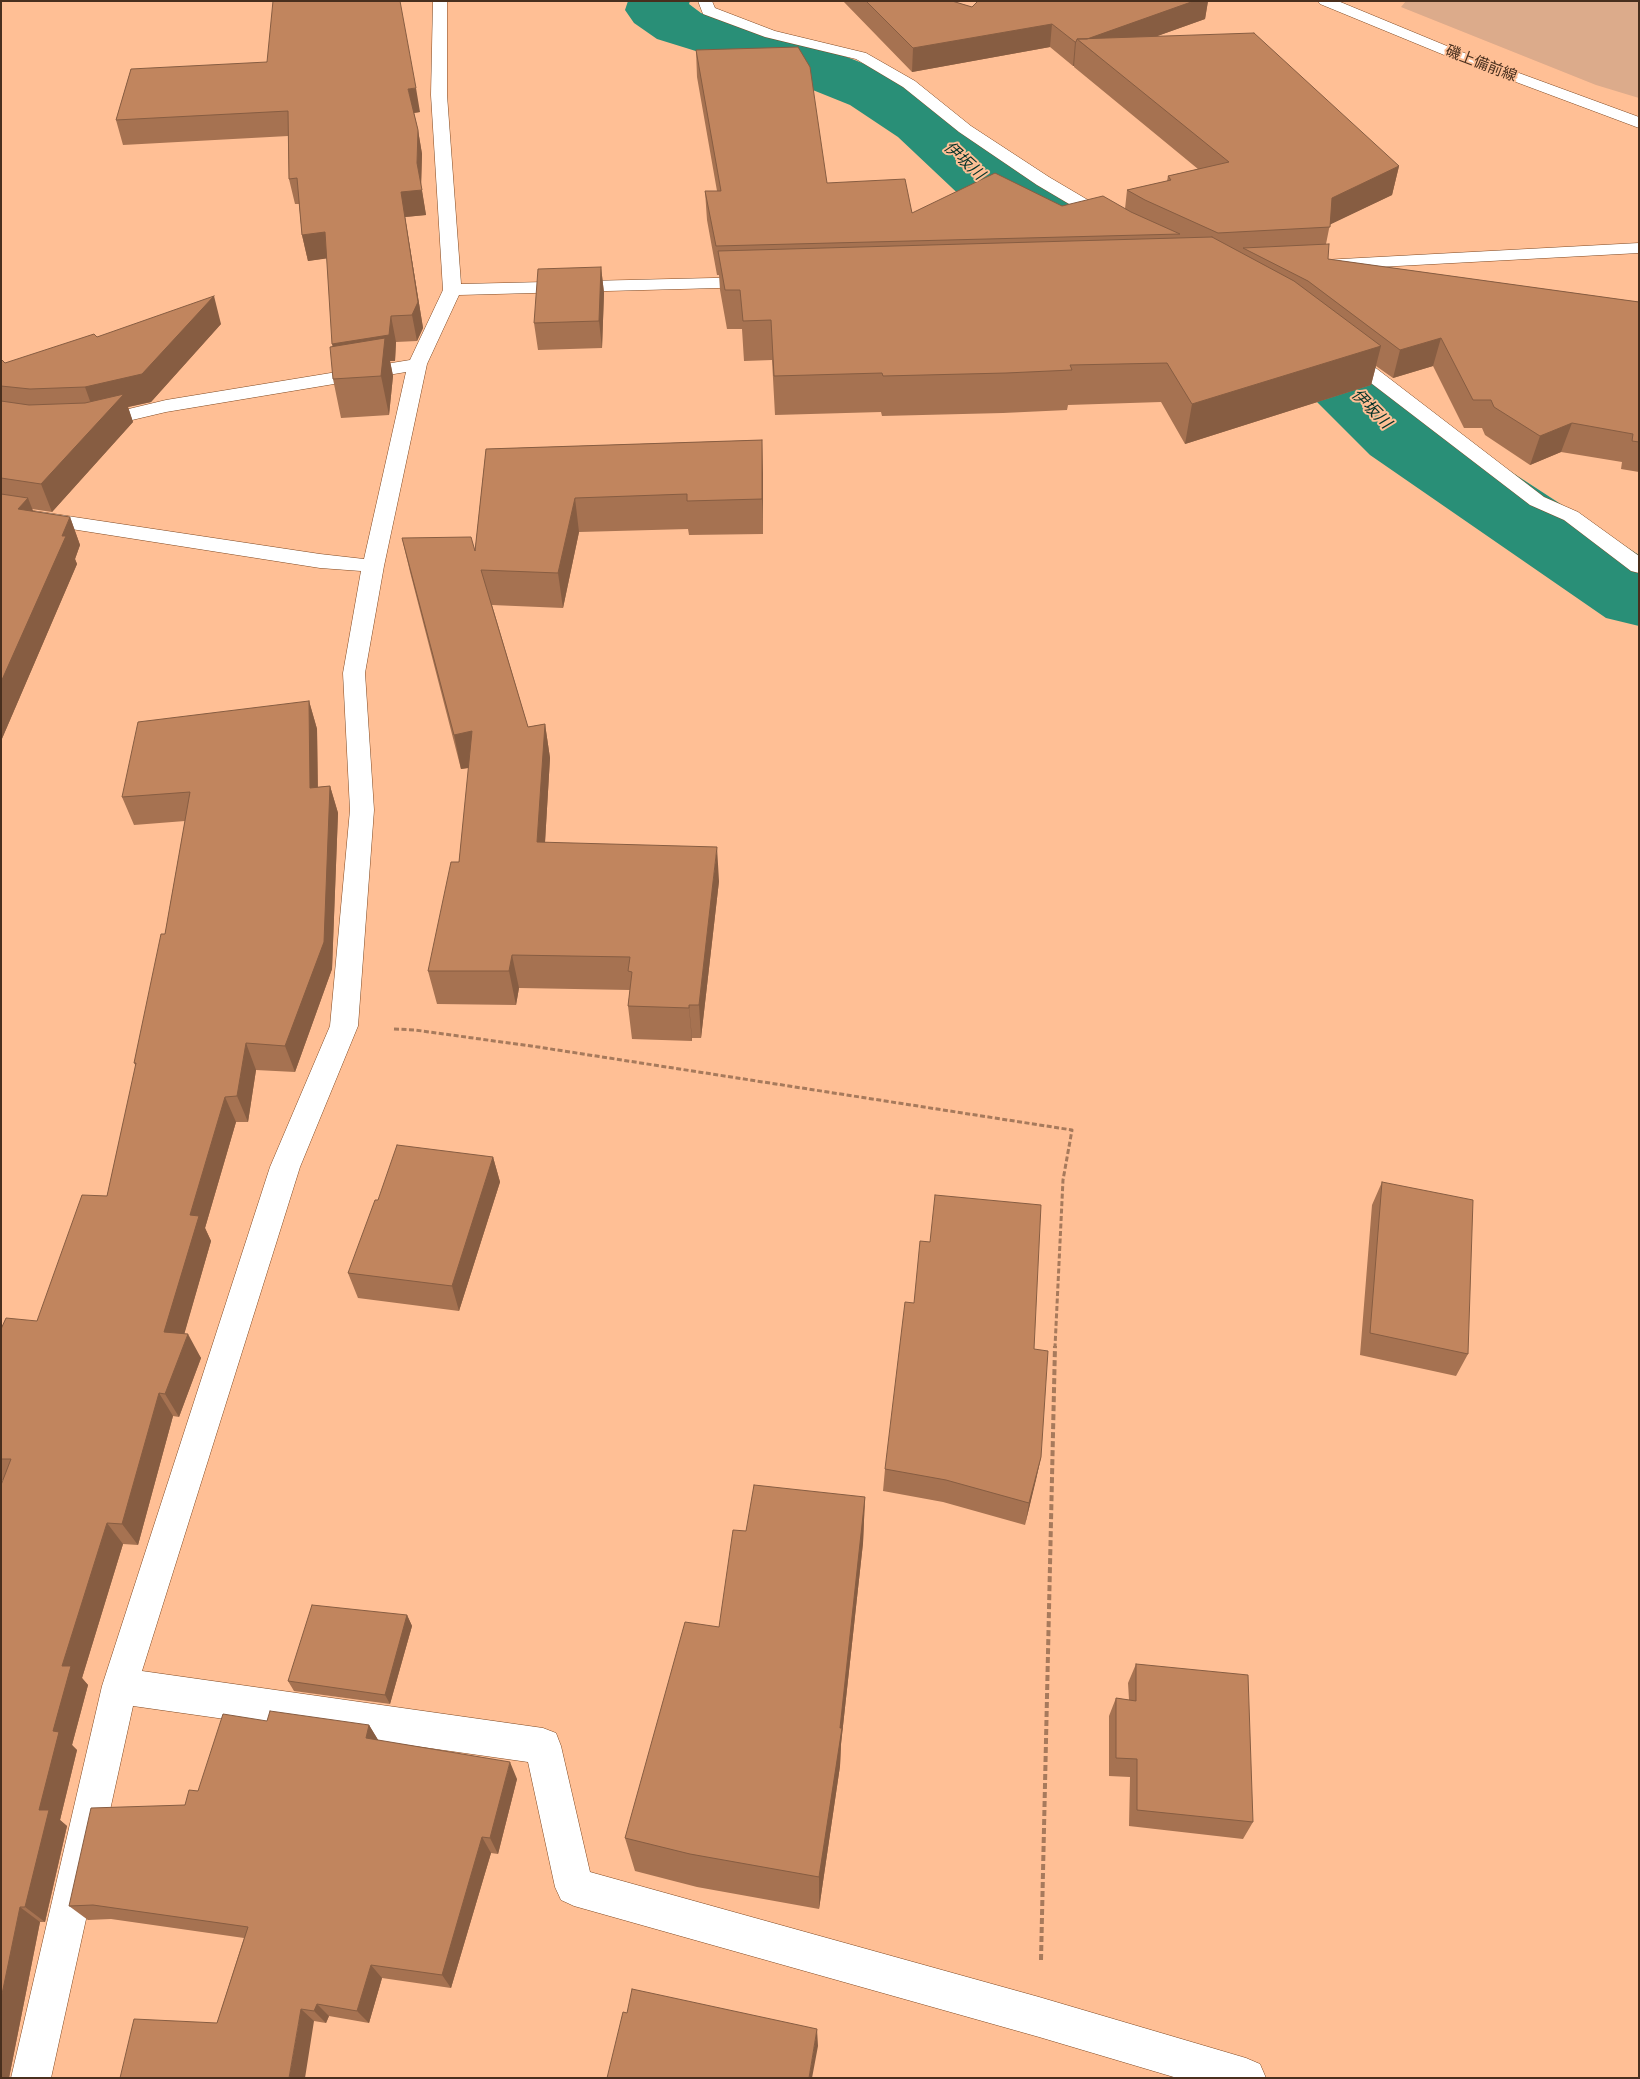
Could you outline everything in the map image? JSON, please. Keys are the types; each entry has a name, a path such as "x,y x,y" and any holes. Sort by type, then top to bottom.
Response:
{"street":[{"path":"31,2078 120,1686 285,1167 344,1026 362,810 354,673 373,566 417,364 452,290 439,95 440,1"},
{"path":"705,1 708,11 761,31 861,56 909,84 965,130 1043,181 1125,230"},
{"name":"磯上備前線","path":"1325,1 1454,54 1639,123"},
{"path":"1308,266 1639,248"},
{"path":"452,290 768,282"},
{"path":"1332,344 1537,501 1571,516 1639,566"},
{"path":"77,424 95,423 166,406 417,364"},
{"path":"1,512 320,562 373,566"},
{"path":"120,1686 544,1746 574,1888 1039,2017 1246,2078"}],"path":[{"path":"344,1026 415,1030 538,1047 1072,1130 1063,1180 1056,1318 1039,2017"}],"shaded area":[{"path":"1406,1 1639,1 1639,98 1596,85 1401,7"}],"building":[{"path":"273,1 400,1 416,88 408,89 418,130 417,163 422,190 401,192 418,302 412,315 391,316 389,335 332,344 325,232 302,235 297,178 289,179 288,111 116,120 131,69 267,62"},
{"path":"866,1 952,1 972,7 978,1 1194,1 1087,39 1077,39 1076,42 1052,24 913,48"},
{"path":"1254,33 1399,166 1332,198 1330,227 1218,233 1127,190 1171,180 1168,176 1229,162 1077,39"},
{"path":"798,47 810,67 827,183 905,179 912,213 995,173 1062,206 1103,196 1131,212 1180,234 716,246 705,191 721,191 696,50"},
{"path":"1212,237 1294,281 1381,346 1192,404 1167,363 1070,365 1072,370 1006,373 883,376 882,373 774,376 771,320 743,321 740,290 725,290 718,251"},
{"path":"1329,244 1328,259 1639,302 1639,442 1632,441 1633,434 1572,423 1540,436 1494,407 1491,400 1473,400 1441,338 1400,350 1308,281 1243,248"},
{"path":"601,267 599,321 534,323 538,269"},
{"path":"214,296 142,374 85,387 30,389 1,386 1,359 5,363 94,334 97,337"},
{"path":"385,338 381,376 333,379 330,347"},
{"path":"124,394 41,484 1,478 1,401 29,405 85,403"},
{"path":"762,440 762,499 687,501 687,494 575,498 558,573 481,570 528,727 545,724 537,842 717,847 699,1005 689,1005 689,1008 628,1006 632,972 628,971 630,957 512,955 509,971 428,971 451,862 459,862 472,731 454,735 402,538 471,537 475,551 486,449"},
{"path":"1,494 28,498 18,509 70,517 62,536 66,536 1,682"},
{"path":"309,701 310,788 330,786 324,942 285,1046 246,1043 237,1096 225,1097 190,1215 199,1216 164,1332 188,1334 165,1394 159,1393 122,1524 107,1523 62,1666 71,1666 53,1731 59,1732 39,1810 49,1810 25,1907 20,1907 1,1999 1,1485 11,1459 1,1459 1,1329 6,1318 37,1321 82,1195 107,1196 136,1063 134,1063 161,934 165,934 190,792 122,797 138,722"},
{"path":"397,1145 493,1157 452,1286 348,1273 375,1200 378,1200"},
{"path":"1382,1182 1473,1200 1468,1354 1370,1333"},
{"path":"935,1195 1041,1205 1034,1349 1048,1351 1041,1457 1029,1503 946,1480 885,1469 905,1302 914,1303 920,1241 930,1242"},
{"path":"754,1485 865,1497 840,1728 842,1728 819,1877 690,1854 625,1838 685,1622 719,1627 733,1530 746,1531"},
{"path":"312,1605 407,1615 385,1695 288,1681"},
{"path":"1136,1664 1248,1675 1253,1822 1137,1810 1137,1759 1116,1758 1116,1698 1136,1701"},
{"path":"270,1711 369,1725 366,1738 510,1762 490,1838 482,1837 442,1975 371,1965 357,2011 317,2004 314,2011 301,2009 289,2078 120,2078 134,2019 217,2023 248,1927 93,1905 69,1906 91,1808 185,1805 189,1790 198,1791 223,1714 267,1721"},
{"path":"632,1989 817,2029 809,2078 607,2078 623,2012 627,2013"}],"waterway":[{"name":"伊坂川","path":"659,1 656,10 679,26 806,64 874,91 922,122 994,188 1086,229 1330,369 1400,437 1639,597"}]}
